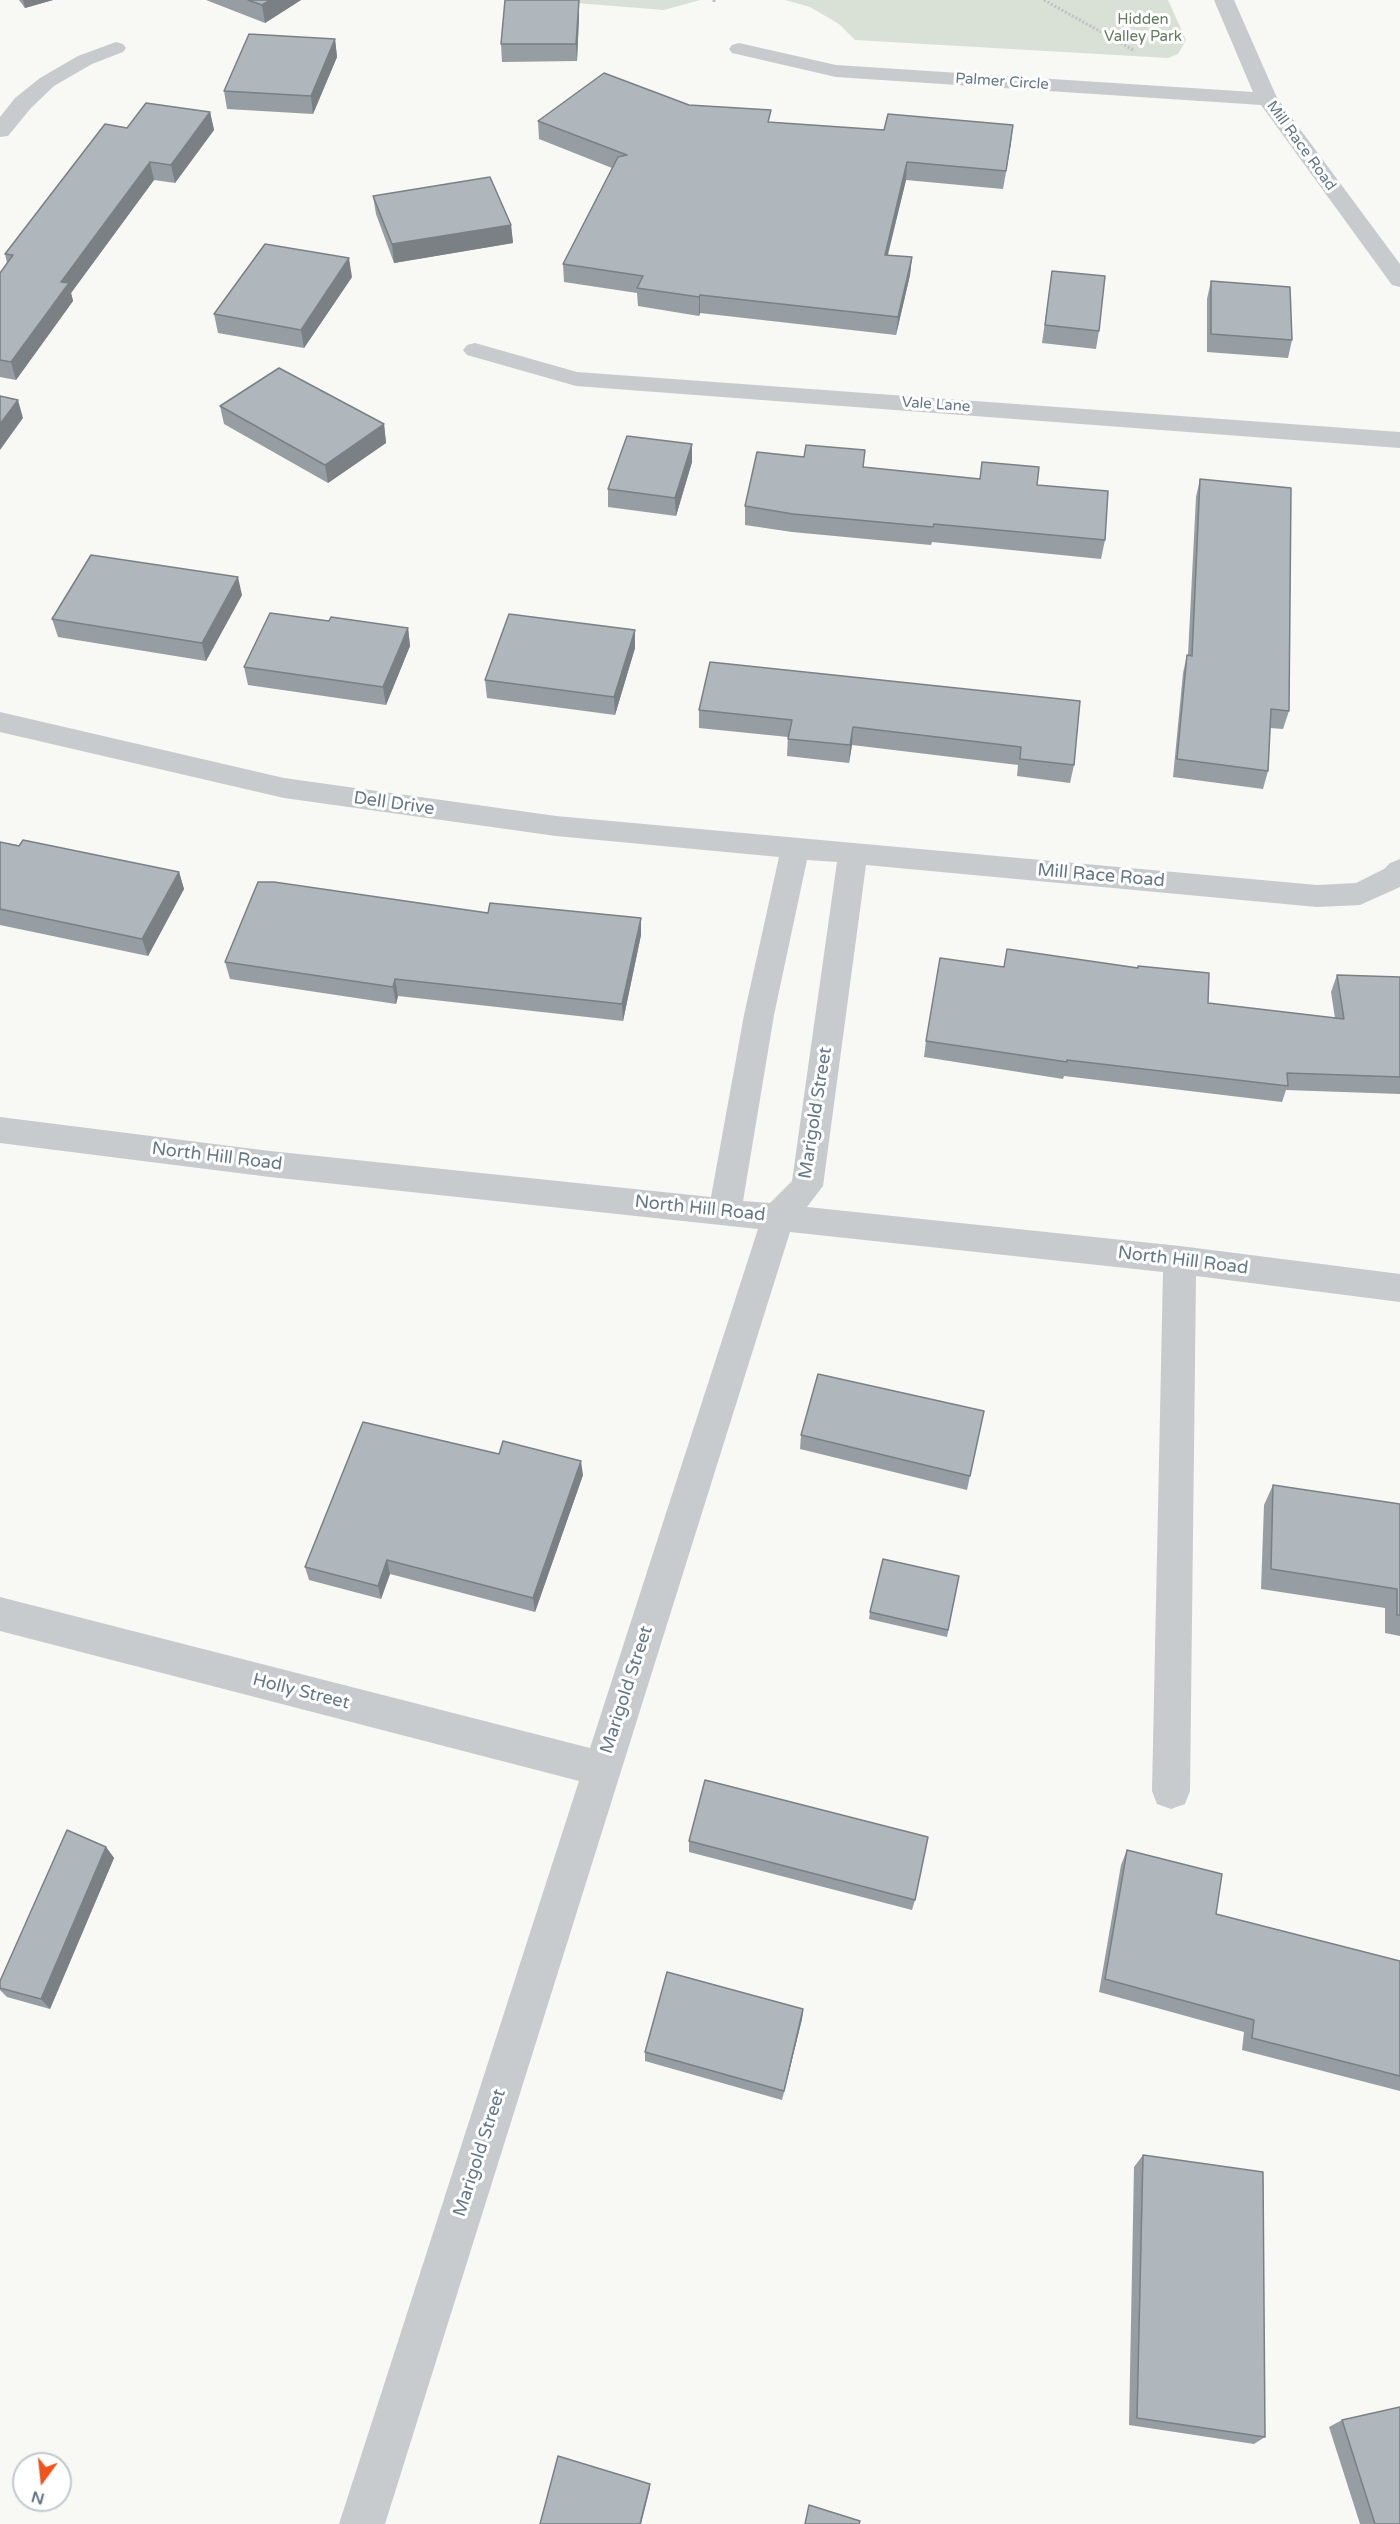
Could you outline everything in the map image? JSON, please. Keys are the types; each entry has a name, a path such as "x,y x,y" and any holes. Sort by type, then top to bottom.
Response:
{"street":[{"name":"Mill Race Road","path":"1224,0 1267,99 1400,280"},
{"path":"0,131 23,104 47,82 85,60 116,48"},
{"name":"Palmer Circle","path":"739,49 836,71 1267,99"},
{"name":"Vale Lane","path":"476,350 576,379 1400,440"},
{"name":"Dell Drive","path":"0,722 284,788 556,826 795,848"},
{"name":"Mill Race Road","path":"795,848 1317,896 1360,894 1394,877 1400,870"},
{"path":"724,1211 759,1015 795,848"},
{"name":"Marigold Street","path":"362,2524 778,1216 807,1186 853,853"},
{"name":"North Hill Road","path":"0,1130 270,1164 1180,1260 1400,1288"},
{"path":"1171,1791 1180,1260"},
{"name":"Holly Street","path":"0,1614 602,1769"}],"path":[{"path":"1044,0 1140,54"}],"green space":[{"path":"539,0 700,0 664,10"},
{"name":"Hidden Valley Park","path":"785,0 1168,0 1186,40 1178,54 1168,58 855,40 839,24 810,7"}],"building":[{"path":"248,0 270,0 262,5"},
{"path":"505,0 579,0 576,44 501,44"},
{"path":"249,34 335,39 311,96 224,91"},
{"path":"604,73 689,105 771,110 768,122 884,130 888,114 1013,125 1006,171 907,162 885,255 912,257 898,317 700,295 699,297 637,288 643,276 563,264 618,157 627,155 538,121"},
{"path":"146,103 210,112 171,165 150,162 61,282 69,283 11,362 0,360 0,273 13,255 5,254 105,124 127,128"},
{"path":"490,177 511,225 392,244 373,196"},
{"path":"265,244 349,258 301,330 214,314"},
{"path":"1052,271 1105,276 1099,331 1045,325"},
{"path":"1211,281 1290,287 1292,340 1211,334"},
{"path":"279,368 384,424 325,465 220,406"},
{"path":"0,396 18,400 0,424"},
{"path":"627,436 692,444 675,498 608,489"},
{"path":"806,445 865,450 863,467 980,479 982,462 1039,467 1037,485 1108,491 1105,540 793,514 745,506 757,452 804,457"},
{"path":"1200,479 1291,488 1289,711 1271,709 1268,771 1177,759 1187,655 1192,656"},
{"path":"91,555 238,577 202,643 52,619"},
{"path":"270,613 329,621 331,617 408,628 383,687 244,667"},
{"path":"509,614 635,630 614,697 485,680"},
{"path":"710,662 1080,701 1074,765 1020,759 1021,747 853,727 850,745 788,739 792,720 699,710"},
{"path":"23,840 179,872 142,939 0,909 0,842 19,846"},
{"path":"258,882 274,882 488,913 490,903 641,918 622,1004 395,979 393,987 225,962"},
{"path":"1007,949 1138,968 1138,966 1209,973 1208,1003 1344,1019 1337,975 1400,977 1400,1077 1287,1073 1288,1086 1067,1060 1067,1062 926,1041 940,958 1004,967"},
{"path":"818,1374 984,1411 970,1476 801,1435"},
{"path":"363,1422 499,1454 503,1441 581,1461 533,1598 387,1560 378,1586 305,1567"},
{"path":"1273,1485 1400,1504 1400,1615 1397,1615 1397,1589 1271,1569"},
{"path":"883,1559 959,1576 948,1630 870,1612"},
{"path":"705,1780 928,1837 915,1900 689,1841"},
{"path":"67,1830 106,1847 41,1999 0,1988 0,1981"},
{"path":"1127,1850 1222,1874 1216,1914 1400,1961 1400,2076 1252,2038 1254,2020 1105,1979"},
{"path":"667,1972 803,2009 784,2091 645,2052"},
{"path":"1143,2155 1263,2172 1265,2437 1137,2418"},
{"path":"1400,2407 1400,2524 1375,2524 1342,2420"},
{"path":"558,2456 650,2484 640,2524 540,2524"},
{"path":"809,2505 860,2521 859,2524 805,2524"}]}
